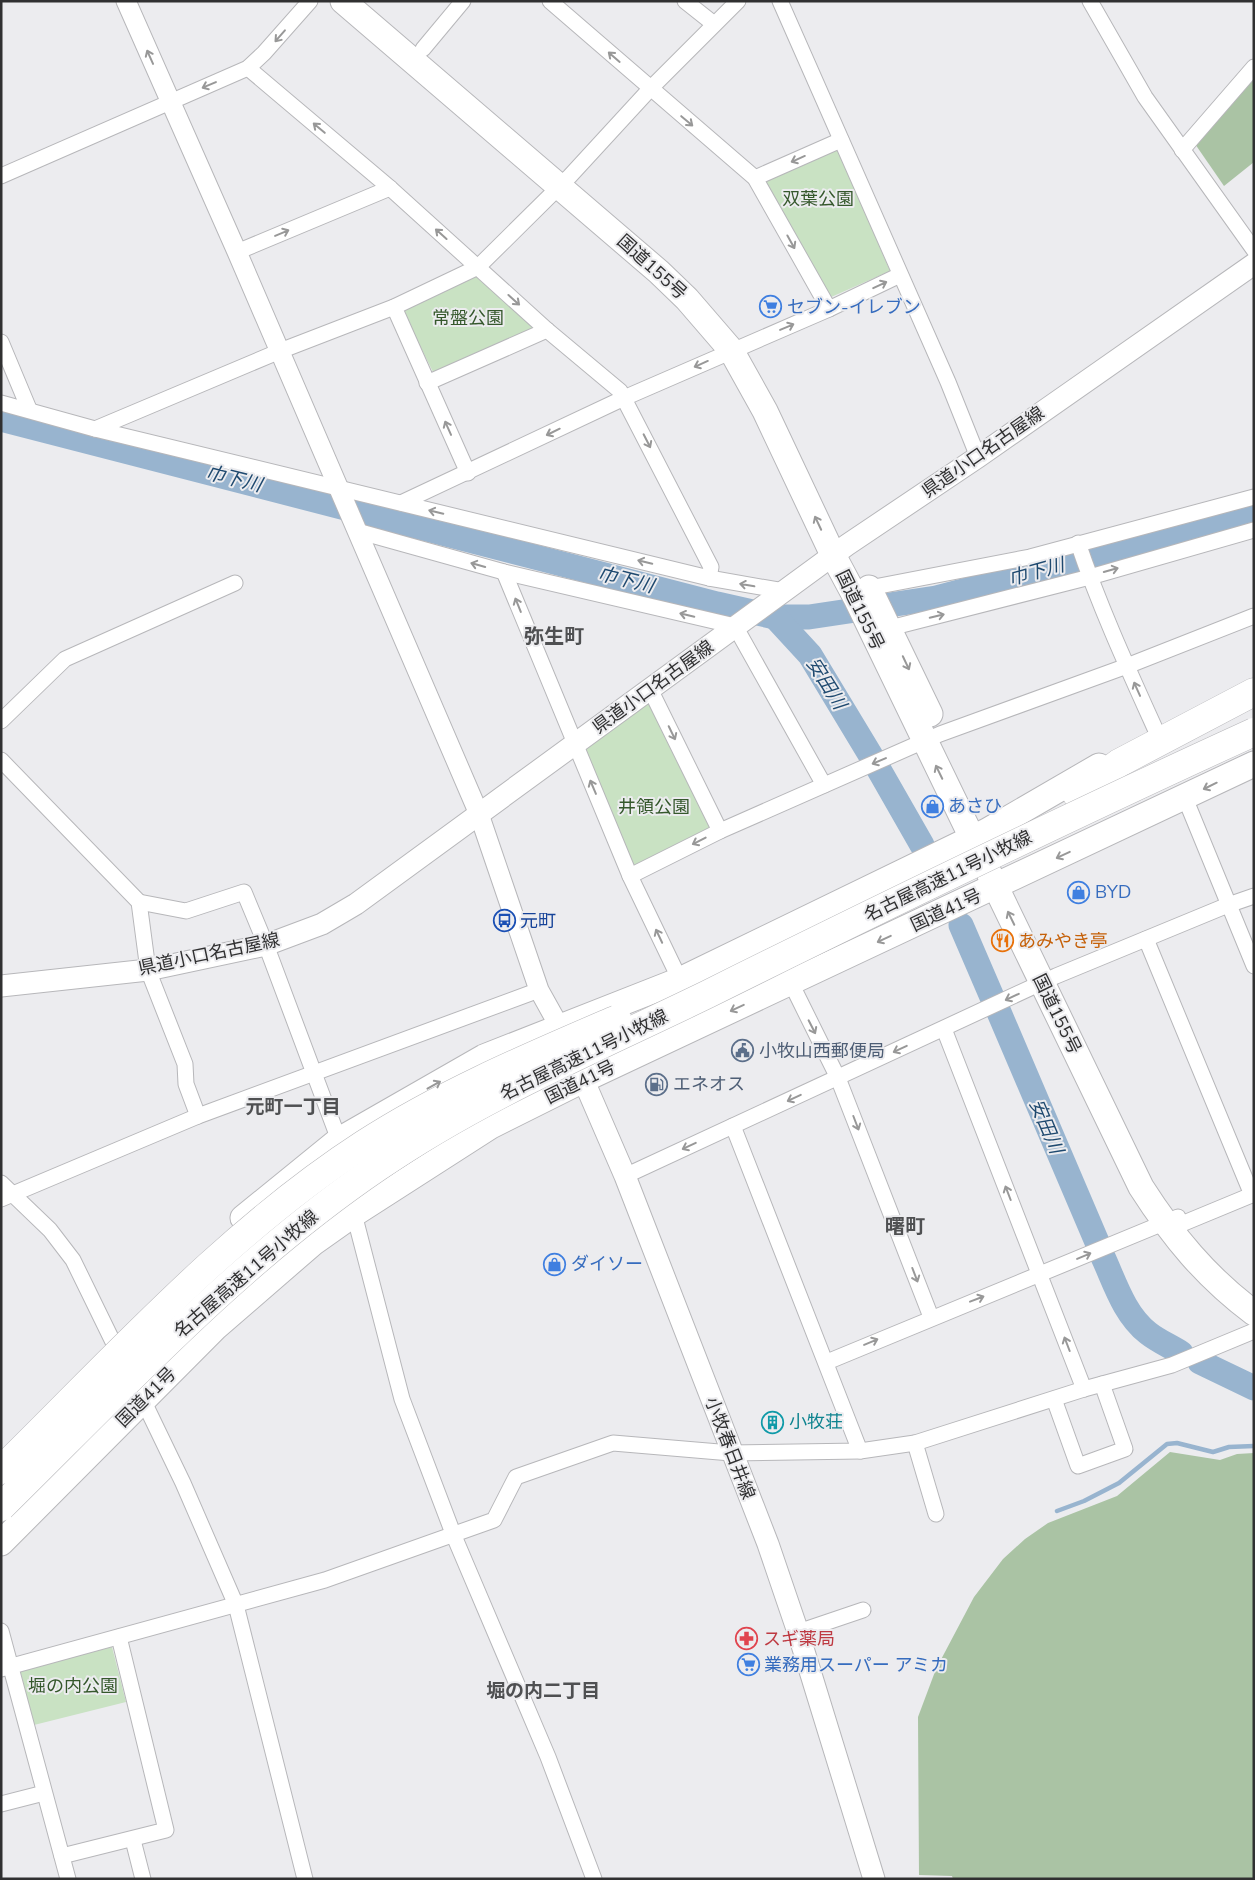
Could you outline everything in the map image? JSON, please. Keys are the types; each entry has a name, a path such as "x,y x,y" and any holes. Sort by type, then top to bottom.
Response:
{"highway":[{"name":"国道155号","path":"343,1 564,182 671,263 708,298 738,348 786,417 840,550 880,622 932,738 1049,979 1141,1186 1209,1254 1254,1294"},
{"name":"国道155号","path":"368,1 423,49 564,182"},
{"path":"1,1458 247,1214 339,1140 484,1057 680,980 979,834 1157,734 1254,685"},
{"path":"1077,795 1119,763 1254,692"},
{"path":"1077,795 1254,713"},
{"name":"名古屋高速11号小牧線","path":"1,1508 200,1313 278,1243 335,1198 380,1166 434,1132 519,1086 961,869 1254,732"},
{"name":"国道41号","path":"1,1543 216,1327 313,1243 354,1214 491,1126 583,1080 1254,764"},
{"name":"名古屋高速11号小牧線","path":"1,1470 194,1282 260,1223 311,1182 364,1144 425,1108 508,1066 632,1013 1077,795"},
{"path":"1,1494 172,1324 350,1168 439,1111 632,1013"},
{"name":"国道155号","path":"1175,1221 1210,1278 1254,1313"}],"main road":[{"name":"県道小口名古屋線","path":"1,986 148,970 266,945 322,924 356,904 840,550 978,457 1254,264"},
{"name":"小牧春日井線","path":"559,1026 625,1176 731,1453 768,1544 798,1632 874,1879"}],"street":[{"path":"126,1 280,351 479,814 539,990 559,1026"},
{"path":"1,176 248,68 264,53 310,1"},
{"path":"423,49 463,1"},
{"path":"550,1 755,178 829,309"},
{"path":"685,1 714,24"},
{"path":"96,429 280,351 394,307 478,267 564,182 650,89 738,1"},
{"path":"780,1 948,382 978,457"},
{"path":"1090,1 1145,97 1254,250"},
{"path":"1182,150 1254,67"},
{"path":"248,68 390,188 547,330 620,391 711,567 709,578"},
{"path":"755,178 841,140"},
{"path":"237,252 390,188"},
{"path":"401,503 624,398 829,309 900,275"},
{"path":"394,307 468,473"},
{"path":"428,383 547,330"},
{"path":"1,342 29,409"},
{"path":"1,403 29,409 96,429 709,578 784,591"},
{"path":"866,594 1030,557 1254,497"},
{"path":"357,530 504,572 735,626 824,785"},
{"path":"880,622 1089,574 1254,530"},
{"path":"1078,543 1127,666 1157,734"},
{"path":"504,572 630,876 680,980"},
{"path":"1,721 65,659 234,583"},
{"path":"630,876 720,831 932,738 1127,666 1254,616"},
{"path":"650,689 720,831"},
{"path":"1,760 139,902 186,911 244,892 266,945 312,1073 339,1140"},
{"path":"1185,798 1254,966"},
{"path":"625,1176 1049,979 1228,904 1254,896"},
{"path":"139,902 148,970 186,1064 186,1084 198,1116"},
{"path":"827,1362 931,1317 1039,1274 1175,1221 1253,1194 1146,939"},
{"path":"791,983 838,1078 931,1317"},
{"path":"7,1196 198,1116 539,990"},
{"path":"944,1029 1084,1390"},
{"path":"734,1126 860,1451"},
{"path":"1,1183 7,1196 50,1230 73,1260 114,1344"},
{"path":"354,1214 392,1365 454,1536 548,1757 594,1879"},
{"path":"6,1668 324,1580 454,1536 494,1520 516,1477 613,1443 731,1453 860,1451 915,1443 1102,1384 1172,1365 1254,1331"},
{"path":"1054,1399 1078,1466 1125,1449 1102,1384"},
{"path":"143,1400 183,1484 236,1605 304,1879"},
{"path":"915,1443 936,1514"},
{"path":"798,1632 863,1610"},
{"path":"1,1630 6,1668 68,1879"},
{"path":"62,1856 133,1840 166,1830 119,1638"},
{"path":"1,1804 44,1793"},
{"path":"133,1840 143,1879"}],"green space":[{"path":"1254,71 1254,162 1224,186 1193,141"},
{"name":"双葉公園","path":"837,146 890,271 829,298 763,180"},
{"name":"常盤公園","path":"474,275 536,328 433,372 402,310"},
{"name":"井領公園","path":"650,689 720,831 630,876 579,753"},
{"path":"1170,1452 1220,1460 1237,1454 1254,1453 1254,1879 953,1879 952,1876 919,1875 918,1717 936,1669 974,1597 1003,1559 1025,1539 1048,1523 1117,1496"},
{"name":"堀の内公園","path":"112,1647 126,1702 34,1725 20,1670"}],"waterway":[{"name":"巾下川","path":"1,419 717,604 775,617 809,617 936,598 1254,514"},
{"name":"安田川","path":"775,617 810,655 871,756"},
{"name":"安田川","path":"878,768 922,845"},
{"name":"安田川","path":"961,925 992,997"},
{"name":"安田川","path":"998,1010 1097,1242"},
{"name":"安田川","path":"1103,1257 1121,1298 1133,1317 1152,1336 1181,1353"},
{"name":"安田川","path":"1200,1362 1254,1388"},
{"path":"1057,1511 1084,1501 1119,1483 1167,1444 1177,1443 1213,1452 1229,1447 1254,1446"}],"place":[{"name":"セブン-イレブン","path":"771,307"},
{"name":"あさひ","path":"932,806"},
{"name":"BYD","path":"1079,892"},
{"name":"元町","path":"504,921"},
{"name":"あみやき亭","path":"1002,941"},
{"name":"小牧山西郵便局","path":"743,1051"},
{"name":"エネオス","path":"657,1084"},
{"name":"ダイソー","path":"555,1264"},
{"name":"小牧荘","path":"773,1422"},
{"name":"スギ薬局","path":"747,1639"},
{"name":"業務用スーパー アミカ","path":"748,1665"}],"district":[{"name":"弥生町","path":"554,636"},
{"name":"元町一丁目","path":"293,1106"},
{"name":"曙町","path":"905,1226"},
{"name":"堀の内二丁目","path":"543,1690"}]}
